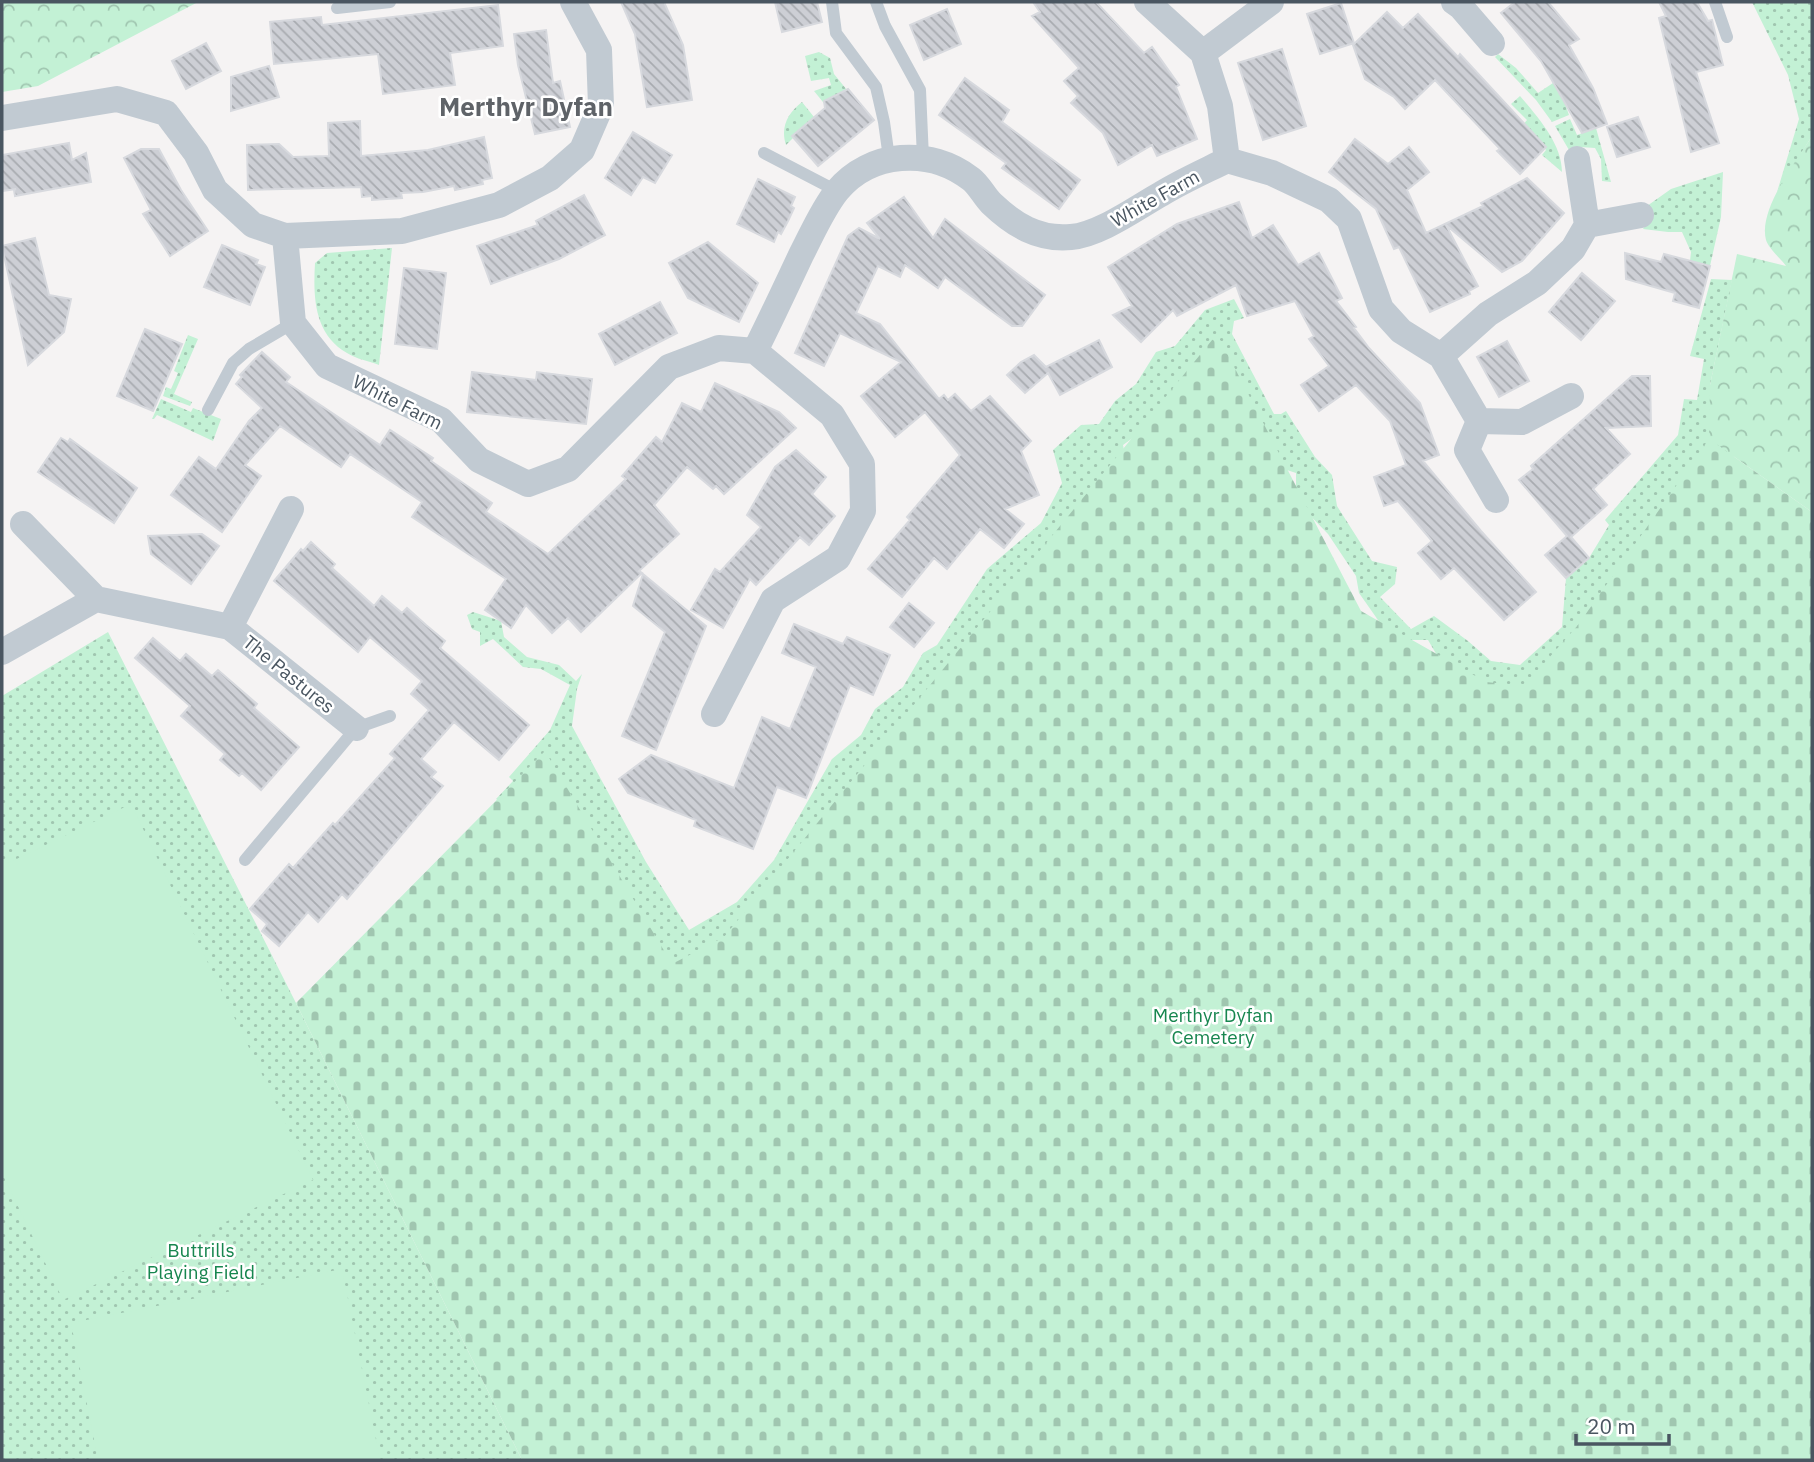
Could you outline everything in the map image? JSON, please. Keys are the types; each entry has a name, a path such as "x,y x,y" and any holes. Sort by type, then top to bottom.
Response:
{"street":[{"path":"2,118 117,99 166,113 196,153 215,190 253,225 285,236 402,231 499,205 550,178 582,150 601,106 599,50 573,2"},
{"path":"1147,2 1203,53 1220,106 1227,160 1272,173 1329,200 1349,219 1381,309 1401,331 1441,356 1479,421"},
{"path":"1203,53 1271,2"},
{"path":"1460,3 1492,43"},
{"name":"White Farm","path":"293,323 327,366 440,420 479,460 528,484 568,469 669,367 719,348 755,351 818,221 837,191 853,175 889,158 923,158 945,165 971,179 991,203 1017,225 1041,236 1073,237 1116,222 1163,192 1227,160"},
{"path":"1441,356 1488,314 1537,283 1573,248 1587,225 1577,159"},
{"path":"1587,225 1641,215"},
{"path":"285,236 293,323"},
{"path":"714,714 773,600 838,558 863,511 862,464 832,415 755,351"},
{"path":"1479,421 1522,422 1570,396"},
{"path":"1479,421 1467,450 1496,500"},
{"path":"230,626 291,509"},
{"path":"2,652 96,598 23,524"},
{"name":"The Pastures","path":"96,598 230,626 356,728"}],"lane":[{"path":"337,8 390,2"},
{"path":"832,2 836,33 876,88 889,158"},
{"path":"876,2 920,89 923,158"},
{"path":"1715,2 1727,37"},
{"path":"764,153 837,191"},
{"path":"208,410 233,363 249,349 293,323"},
{"path":"245,860 356,728 390,716"}],"green space":[{"path":"2,2 198,2 38,86 2,92"},
{"path":"1752,2 1812,2 1812,136 1777,192 1799,119 1788,75"},
{"path":"819,52 830,58 834,74 847,90 827,107 814,91 831,85 829,78 811,81 805,56"},
{"path":"1498,54 1516,68 1538,93 1553,83 1563,98 1569,115 1552,122 1536,100 1495,57"},
{"path":"1520,96 1553,141 1562,172 1542,155 1546,150 1522,126 1527,120 1511,104"},
{"path":"802,102 814,117 786,145 786,121"},
{"path":"1570,119 1577,135 1596,128 1611,182 1602,181 1601,159 1595,148 1580,147 1569,150 1555,126"},
{"path":"1812,136 1812,512 1709,439 1710,385 1737,254 1786,266 1766,240 1765,228 1780,186"},
{"path":"1723,172 1721,217 1710,266 1690,261 1691,252 1682,232 1643,229 1650,219 1647,206 1671,189"},
{"path":"392,248 379,365 351,355 328,336 318,314 315,263 327,253"},
{"path":"1711,279 1732,280 1710,385 1734,457 1530,699 1445,669 1428,640 1392,640 1359,593 1356,576 1328,534 1296,501 1296,473 1151,425 1123,445 1127,465 788,900 670,976 509,806 496,799 513,781 509,777 550,730 570,685 541,669 523,667 493,639 480,646 480,632 472,629 467,615 473,612 501,621 504,637 527,657 559,665 576,681 582,674 572,726 646,862 689,930 737,902 774,860 832,759 861,735 875,709 903,687 923,653 937,645 987,569 1041,523 1062,483 1053,450 1081,425 1099,424 1115,401 1136,384 1156,352 1175,346 1205,310 1234,299 1244,318 1234,321 1232,334 1274,414 1286,411 1315,457 1332,475 1337,506 1372,561 1397,567 1395,584 1380,597 1411,629 1434,616 1491,661 1520,665 1562,627 1566,578 1589,558 1609,525 1605,520 1678,435 1684,399 1697,400 1704,359 1690,356"},
{"name":"Merthyr Dyfan Cemetery","path":"1217,334 1361,611 1486,682 1524,686 1578,625 1709,439 1812,512 1812,1460 522,1460 296,1003 545,751 672,964 724,937"},
{"path":"188,335 198,339 174,394 192,402 190,406 163,396 166,387 171,389 178,373 174,371"},
{"path":"161,399 191,412 193,408 221,419 213,441 157,415 152,419"},
{"name":"Buttrills Playing Field","path":"108,632 296,1003 522,1460 2,1460 2,696"},
{"path":"131,804 313,1180 63,1300 2,1173 2,866"},
{"path":"342,1269 380,1460 98,1460 71,1323"}],"building":[{"path":"621,2 664,2 683,45 692,100 647,107 635,34"},
{"path":"775,2 817,2 822,22 782,32"},
{"path":"1033,2 1096,2 1144,53 1152,47 1179,85 1176,87 1197,139 1157,156 1152,145 1118,165 1103,133 1071,103 1078,96 1064,81 1079,68 1032,16 1040,12"},
{"path":"1515,2 1548,2 1579,39 1569,45 1593,88 1607,124 1582,133 1541,61 1501,13"},
{"path":"1659,2 1697,2 1708,21 1712,20 1723,65 1696,72 1719,143 1691,152 1659,18 1666,16"},
{"path":"1341,3 1354,43 1320,54 1307,14"},
{"path":"498,5 503,46 450,53 455,85 383,94 378,54 274,64 270,22 321,17 322,25"},
{"path":"947,9 961,44 924,60 910,25"},
{"path":"1387,12 1403,28 1418,14 1458,57 1460,54 1546,147 1520,174 1435,80 1405,109 1394,97 1365,79 1353,45"},
{"path":"546,30 553,83 560,81 570,127 535,134 518,65 514,34"},
{"path":"206,43 221,71 186,89 172,61"},
{"path":"1282,49 1306,126 1263,140 1238,63"},
{"path":"269,66 279,97 231,111 231,77"},
{"path":"965,78 1009,110 1002,122 1080,180 1059,209 1002,168 1006,163 939,115"},
{"path":"848,89 874,120 818,166 792,136 825,108 824,101"},
{"path":"1638,117 1650,147 1617,157 1607,127"},
{"path":"360,121 361,156 428,150 484,137 492,178 482,180 483,184 455,190 454,186 401,193 402,198 372,200 372,196 362,197 361,187 248,190 247,145 279,144 293,157 329,156 328,123"},
{"path":"633,132 672,155 655,183 643,177 631,195 605,178"},
{"path":"1355,139 1388,164 1409,147 1429,172 1407,190 1426,233 1483,206 1481,203 1527,178 1564,213 1522,261 1502,272 1446,225 1478,286 1469,291 1470,294 1430,312 1399,247 1394,249 1376,209 1329,172"},
{"path":"69,143 72,160 86,153 91,182 15,196 16,189 2,191 2,155"},
{"path":"141,149 159,149 181,190 208,231 170,256 143,214 151,210 124,158"},
{"path":"758,179 795,197 791,206 794,208 788,221 781,234 778,232 774,242 737,224"},
{"path":"584,195 605,235 559,259 491,284 477,246 538,225 536,221"},
{"path":"904,197 933,238 945,219 1045,295 1022,326 1012,326 945,277 938,288 905,265 900,277 878,266 856,313 880,324 939,399 944,395 948,400 955,394 971,411 990,396 1031,441 1021,451 1039,495 1005,509 1024,524 1004,548 980,529 947,569 934,558 902,597 868,569 910,520 907,517 960,455 925,412 895,437 861,396 901,362 840,333 824,366 795,353 848,236 859,228 880,239 867,223"},
{"path":"1239,202 1252,238 1273,225 1298,265 1319,253 1342,298 1336,301 1356,327 1354,328 1420,403 1439,455 1423,461 1536,592 1504,620 1454,568 1441,579 1418,553 1432,541 1398,501 1384,506 1374,477 1406,465 1390,421 1356,385 1319,411 1301,385 1329,366 1309,339 1314,336 1295,301 1247,316 1236,285 1177,316 1173,310 1141,342 1113,315 1132,306 1108,267 1177,224"},
{"path":"35,238 49,295 71,299 64,332 28,365 2,246"},
{"path":"708,242 758,283 739,322 688,298 669,263"},
{"path":"222,245 258,260 256,264 265,267 250,305 204,287"},
{"path":"1625,253 1661,262 1664,254 1710,266 1699,308 1673,301 1675,293 1626,279"},
{"path":"404,268 446,273 437,349 395,344"},
{"path":"1582,273 1615,301 1581,340 1549,312"},
{"path":"660,302 677,333 615,365 599,334"},
{"path":"145,329 182,344 153,411 117,396"},
{"path":"1099,340 1112,367 1060,395 1048,373 1025,393 1007,375 1021,362 1034,355 1046,367"},
{"path":"1507,341 1529,381 1499,397 1477,357"},
{"path":"262,352 290,377 286,382 380,445 390,430 433,458 431,461 492,503 486,512 548,554 626,479 622,476 656,437 662,442 682,403 701,412 715,383 779,412 796,428 724,494 716,486 713,489 687,467 654,505 679,534 639,571 642,573 581,632 568,618 552,633 526,605 511,628 485,610 506,579 412,517 422,502 350,454 341,467 280,426 245,465 261,476 222,532 171,495 199,457 216,469 249,421 262,408 236,384 242,377 240,375"},
{"path":"472,372 536,380 537,372 592,379 586,424 467,412"},
{"path":"1632,376 1650,376 1651,426 1606,428 1630,454 1593,489 1607,505 1571,537 1589,558 1566,578 1545,555 1567,536 1519,480 1533,469 1531,466"},
{"path":"61,438 68,442 70,439 137,488 114,523 38,472"},
{"path":"796,450 826,477 812,494 835,516 809,545 800,537 756,585 750,579 723,628 691,610 715,569 720,572 761,527 747,515 775,467"},
{"path":"202,534 219,546 191,584 151,554 148,536"},
{"path":"311,542 335,564 332,568 374,606 382,596 402,613 407,608 445,641 440,648 529,725 499,760 454,722 421,759 436,772 431,777 443,786 347,899 342,894 318,922 308,912 279,946 262,931 267,924 250,909 289,864 293,868 333,823 335,825 395,758 390,754 429,710 411,694 422,681 370,637 358,652 274,581 301,549 303,551"},
{"path":"643,574 706,626 656,750 622,736 665,632 633,606"},
{"path":"909,603 934,623 914,647 890,627"},
{"path":"794,624 843,644 847,637 890,655 873,695 850,685 806,798 777,787 753,849 694,826 696,820 628,793 619,779 651,755 734,788 762,717 790,729 816,667 782,653"},
{"path":"153,638 180,661 186,654 212,676 218,670 257,704 254,708 299,747 261,790 242,773 239,776 220,760 225,754 181,716 190,706 135,658"}],"district":[{"name":"Merthyr Dyfan","path":"526,106"}]}
